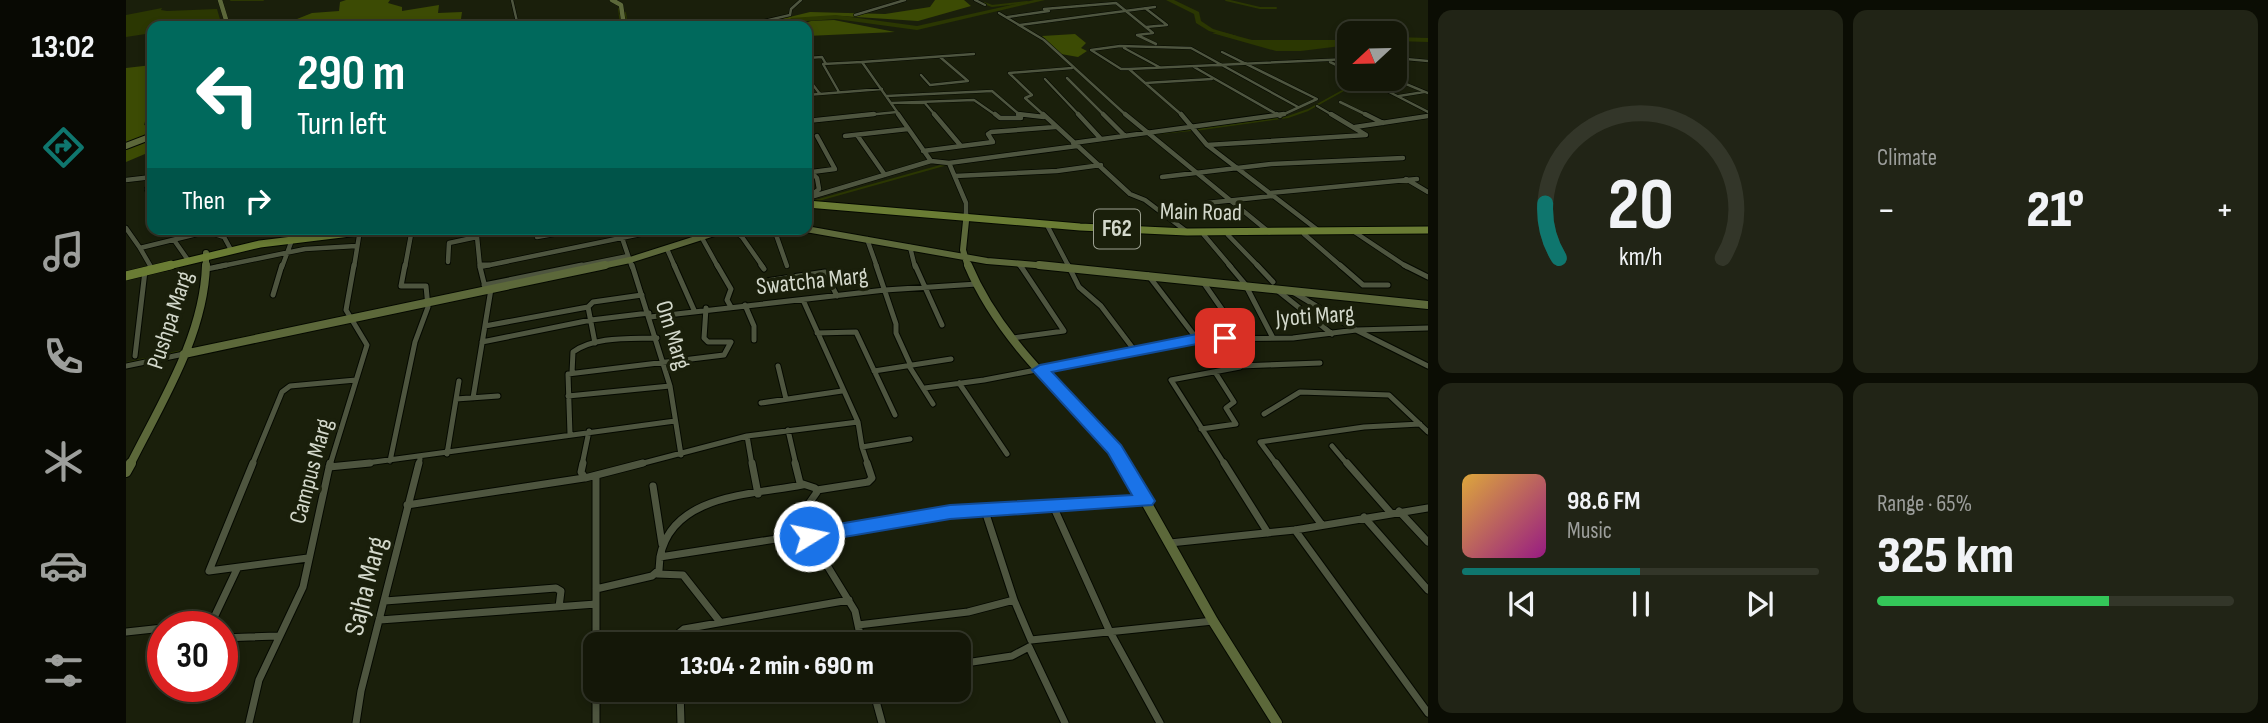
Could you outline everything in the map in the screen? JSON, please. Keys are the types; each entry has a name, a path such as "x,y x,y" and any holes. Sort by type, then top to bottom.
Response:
{"main road":[{"name":"Main Road","path":"812,204 1048,227 1189,233 1428,231"},
{"name":"Main Road","path":"966,219 1204,235 1428,231"},
{"path":"126,274 230,248 315,235"},
{"path":"206,254 290,238"}],"street":[{"path":"220,0 226,21"},
{"path":"512,0 517,21"},
{"path":"615,0 621,5 623,21"},
{"path":"764,21 790,15 791,9 801,0"},
{"path":"888,0 893,4"},
{"path":"855,15 905,0"},
{"path":"975,0 985,5"},
{"path":"1007,17 1049,11 1044,9 1116,2 1153,33 1137,35 1159,46"},
{"path":"1090,5 1103,14"},
{"path":"1018,25 1155,7"},
{"path":"1145,8 1167,26 1146,27"},
{"path":"999,13 1044,40 1145,133 1199,172 1270,233"},
{"path":"1120,46 1161,68"},
{"path":"1297,107 1220,65 1191,48 1120,46 1091,50 1121,69 1161,68 1192,66 1220,65 1246,64 1329,61 1337,60"},
{"path":"814,196 932,161 949,163 1101,139 1280,116 1317,99 1222,52"},
{"path":"839,92 823,64 974,54"},
{"path":"812,58 822,57 827,64"},
{"path":"930,85 968,81 940,57"},
{"path":"1407,59 1428,61"},
{"path":"1329,61 1337,65"},
{"path":"862,62 932,161"},
{"path":"1192,66 1280,116"},
{"path":"1072,68 1009,73 1032,96 1024,99 1101,165 1130,194 1145,200 1189,233"},
{"path":"1129,69 1194,128"},
{"path":"921,75 937,93"},
{"path":"1067,78 1125,136"},
{"path":"1145,83 1213,78"},
{"path":"1045,79 1101,139"},
{"path":"812,84 820,94"},
{"path":"1407,84 1427,92"},
{"path":"812,95 882,89"},
{"path":"886,96 992,91 1023,117"},
{"path":"1389,91 1428,113"},
{"path":"1399,96 1427,92"},
{"path":"891,103 974,100 1000,118 1044,117"},
{"path":"924,102 961,146"},
{"path":"1340,102 1383,123"},
{"path":"1207,145 1366,135 1317,106"},
{"path":"812,120 897,112"},
{"path":"1355,127 1428,113"},
{"path":"923,151 993,142 988,134 991,132 1055,127"},
{"path":"1194,128 1192,131 1207,145 1321,232"},
{"path":"845,136 908,129"},
{"path":"857,135 885,175"},
{"path":"812,172 835,169 817,136"},
{"path":"126,146 147,138"},
{"path":"1162,177 1403,158"},
{"path":"949,163 966,203 964,256 977,284 1013,338 1115,450 1213,621 1277,723"},
{"path":"955,176 1057,171 1101,165"},
{"path":"812,172 820,189 814,196"},
{"path":"812,178 817,178"},
{"path":"1207,203 1417,178"},
{"path":"126,180 147,180"},
{"path":"1406,180 1428,192"},
{"path":"1048,227 1079,287 1101,306 1135,351"},
{"path":"126,228 140,248 148,269 135,356"},
{"path":"812,230 1019,264 1245,284 1273,284 1290,289 1428,305"},
{"path":"1356,233 1419,275 1428,276"},
{"path":"1304,234 1363,285 1388,285"},
{"path":"140,248 193,235"},
{"path":"216,235 224,237 230,248"},
{"path":"273,295 292,235"},
{"path":"349,319 345,310 357,235"},
{"path":"390,461 415,342 429,302 426,286 401,286 411,235"},
{"path":"537,237 548,235"},
{"name":"Om Marg","path":"621,235 657,338 670,386 681,455"},
{"path":"480,267 636,235"},
{"path":"126,366 629,258 710,235"},
{"path":"740,235 764,269"},
{"path":"776,235 788,266"},
{"path":"1204,235 1245,284 1273,338"},
{"path":"1228,235 1273,284 1332,334"},
{"path":"448,262 449,243 477,237 480,267 486,288 485,326 472,398"},
{"path":"702,238 732,290 727,300 731,307"},
{"path":"867,239 885,290 896,333 910,366 933,404"},
{"path":"174,240 188,258"},
{"path":"207,270 286,253 356,246"},
{"path":"910,247 924,288 942,325"},
{"path":"667,248 694,310"},
{"name":"Pushpa Marg","path":"126,472 184,354 207,270 206,254"},
{"path":"1013,338 1064,331 1019,264"},
{"path":"766,281 825,272 837,296"},
{"path":"1147,274 1197,339"},
{"path":"1201,279 1242,338"},
{"name":"Swatcha Marg","path":"649,315 885,290 977,284"},
{"path":"1290,289 1356,330 1428,366"},
{"path":"485,326 588,307 593,302 642,295"},
{"path":"662,544 672,526 702,505 802,485 817,490 868,482 872,478 862,447 858,422 803,299"},
{"path":"745,305 754,326 754,340"},
{"path":"588,307 595,343"},
{"path":"570,434 568,375 724,355 731,342 708,342 704,338 706,308"},
{"path":"482,342 591,320 649,315"},
{"name":"Campus Marg","path":"249,723 259,680 303,587 329,467 367,342 349,319"},
{"name":"Jyoti Marg","path":"925,388 1040,370 1197,339 1273,338 1356,330 1428,328"},
{"path":"817,333 854,331 895,415"},
{"path":"572,373 574,349 595,343 657,338"},
{"path":"1225,338 1240,366"},
{"path":"874,371 951,359"},
{"path":"1268,533 1171,379 1240,366 1320,363"},
{"path":"778,366 786,399"},
{"path":"1201,429 1236,426 1226,408 1234,402 1215,372"},
{"path":"308,558 209,571 282,391 290,387 356,380"},
{"path":"447,454 459,381"},
{"path":"959,383 1007,454"},
{"path":"568,396 670,386"},
{"path":"761,403 842,391"},
{"path":"1265,414 1300,392 1389,395 1428,432"},
{"path":"456,399 498,396"},
{"path":"329,467 419,459 589,431 675,421"},
{"path":"407,505 596,477 747,436 858,422"},
{"path":"1322,525 1260,442 1364,427 1420,424"},
{"path":"788,430 802,485"},
{"path":"585,478 581,472 589,431"},
{"path":"747,436 758,494"},
{"path":"862,447 910,439"},
{"path":"1332,446 1390,512"},
{"name":"Sajha Marg","path":"356,723 361,691 419,459"},
{"path":"596,477 596,632"},
{"path":"653,486 662,544 657,574"},
{"path":"817,490 803,512 809,536 835,584 849,600 860,632"},
{"path":"660,557 809,536 922,515 1145,501"},
{"path":"1054,508 1109,630 1160,723"},
{"path":"1170,543 1295,530 1390,512 1428,508"},
{"path":"985,511 1030,644 1065,723"},
{"path":"1399,511 1428,542"},
{"path":"1364,517 1428,590"},
{"path":"1295,530 1428,713"},
{"path":"217,611 237,569"},
{"path":"596,589 657,574 683,575 720,622"},
{"path":"385,601 556,588 561,590 559,607"},
{"path":"681,632 720,622 849,600"},
{"path":"859,625 968,612 1014,600"},
{"path":"380,620 596,604"},
{"path":"971,662 1012,656 1030,644 1109,630 1213,621"},
{"path":"126,632 147,630"},
{"path":"238,637 278,636"},
{"path":"596,702 596,723"},
{"path":"680,702 681,723"},
{"path":"876,702 882,723"}],"shaded area":[{"path":"390,0 388,3 402,7 402,11 439,5 438,13 462,12 461,19 467,19 296,21 312,13 339,11 340,2"},
{"path":"935,0 964,0 971,6 918,21 841,16 773,21 810,12 885,14 930,7"},
{"path":"162,8 161,10 167,11 217,9 221,21 147,21 147,34 126,37 126,15"},
{"path":"834,20 895,32 812,36 811,21"},
{"path":"1222,32 1252,40 1337,40 1337,46 1276,51 1212,33"},
{"path":"1075,34 1086,43 1081,48 1087,51 1078,57 1061,54 1042,36"},
{"path":"147,66 147,115 144,125 147,125 147,153 126,162 126,68"}],"waterway":[{"path":"231,0 263,0"},
{"path":"790,21 836,17 917,28 1042,0"},
{"path":"1169,0 1197,13 1198,22 1211,30 1234,36"},
{"path":"1226,0 1260,8 1276,8"},
{"path":"984,3 992,6 1027,2"},
{"path":"619,9 620,21"},
{"path":"625,13 626,21"},
{"path":"1407,39 1428,40"},
{"path":"1195,130 1288,117 1308,110 1342,91"},
{"path":"1152,134 1191,130"},
{"path":"815,201 944,165"},
{"path":"214,344 277,330"},
{"path":"126,363 182,351"}],"route":[{"path":"809,536 950,512 1145,501 1115,450 1040,370 1197,339 1225,338"}]}
